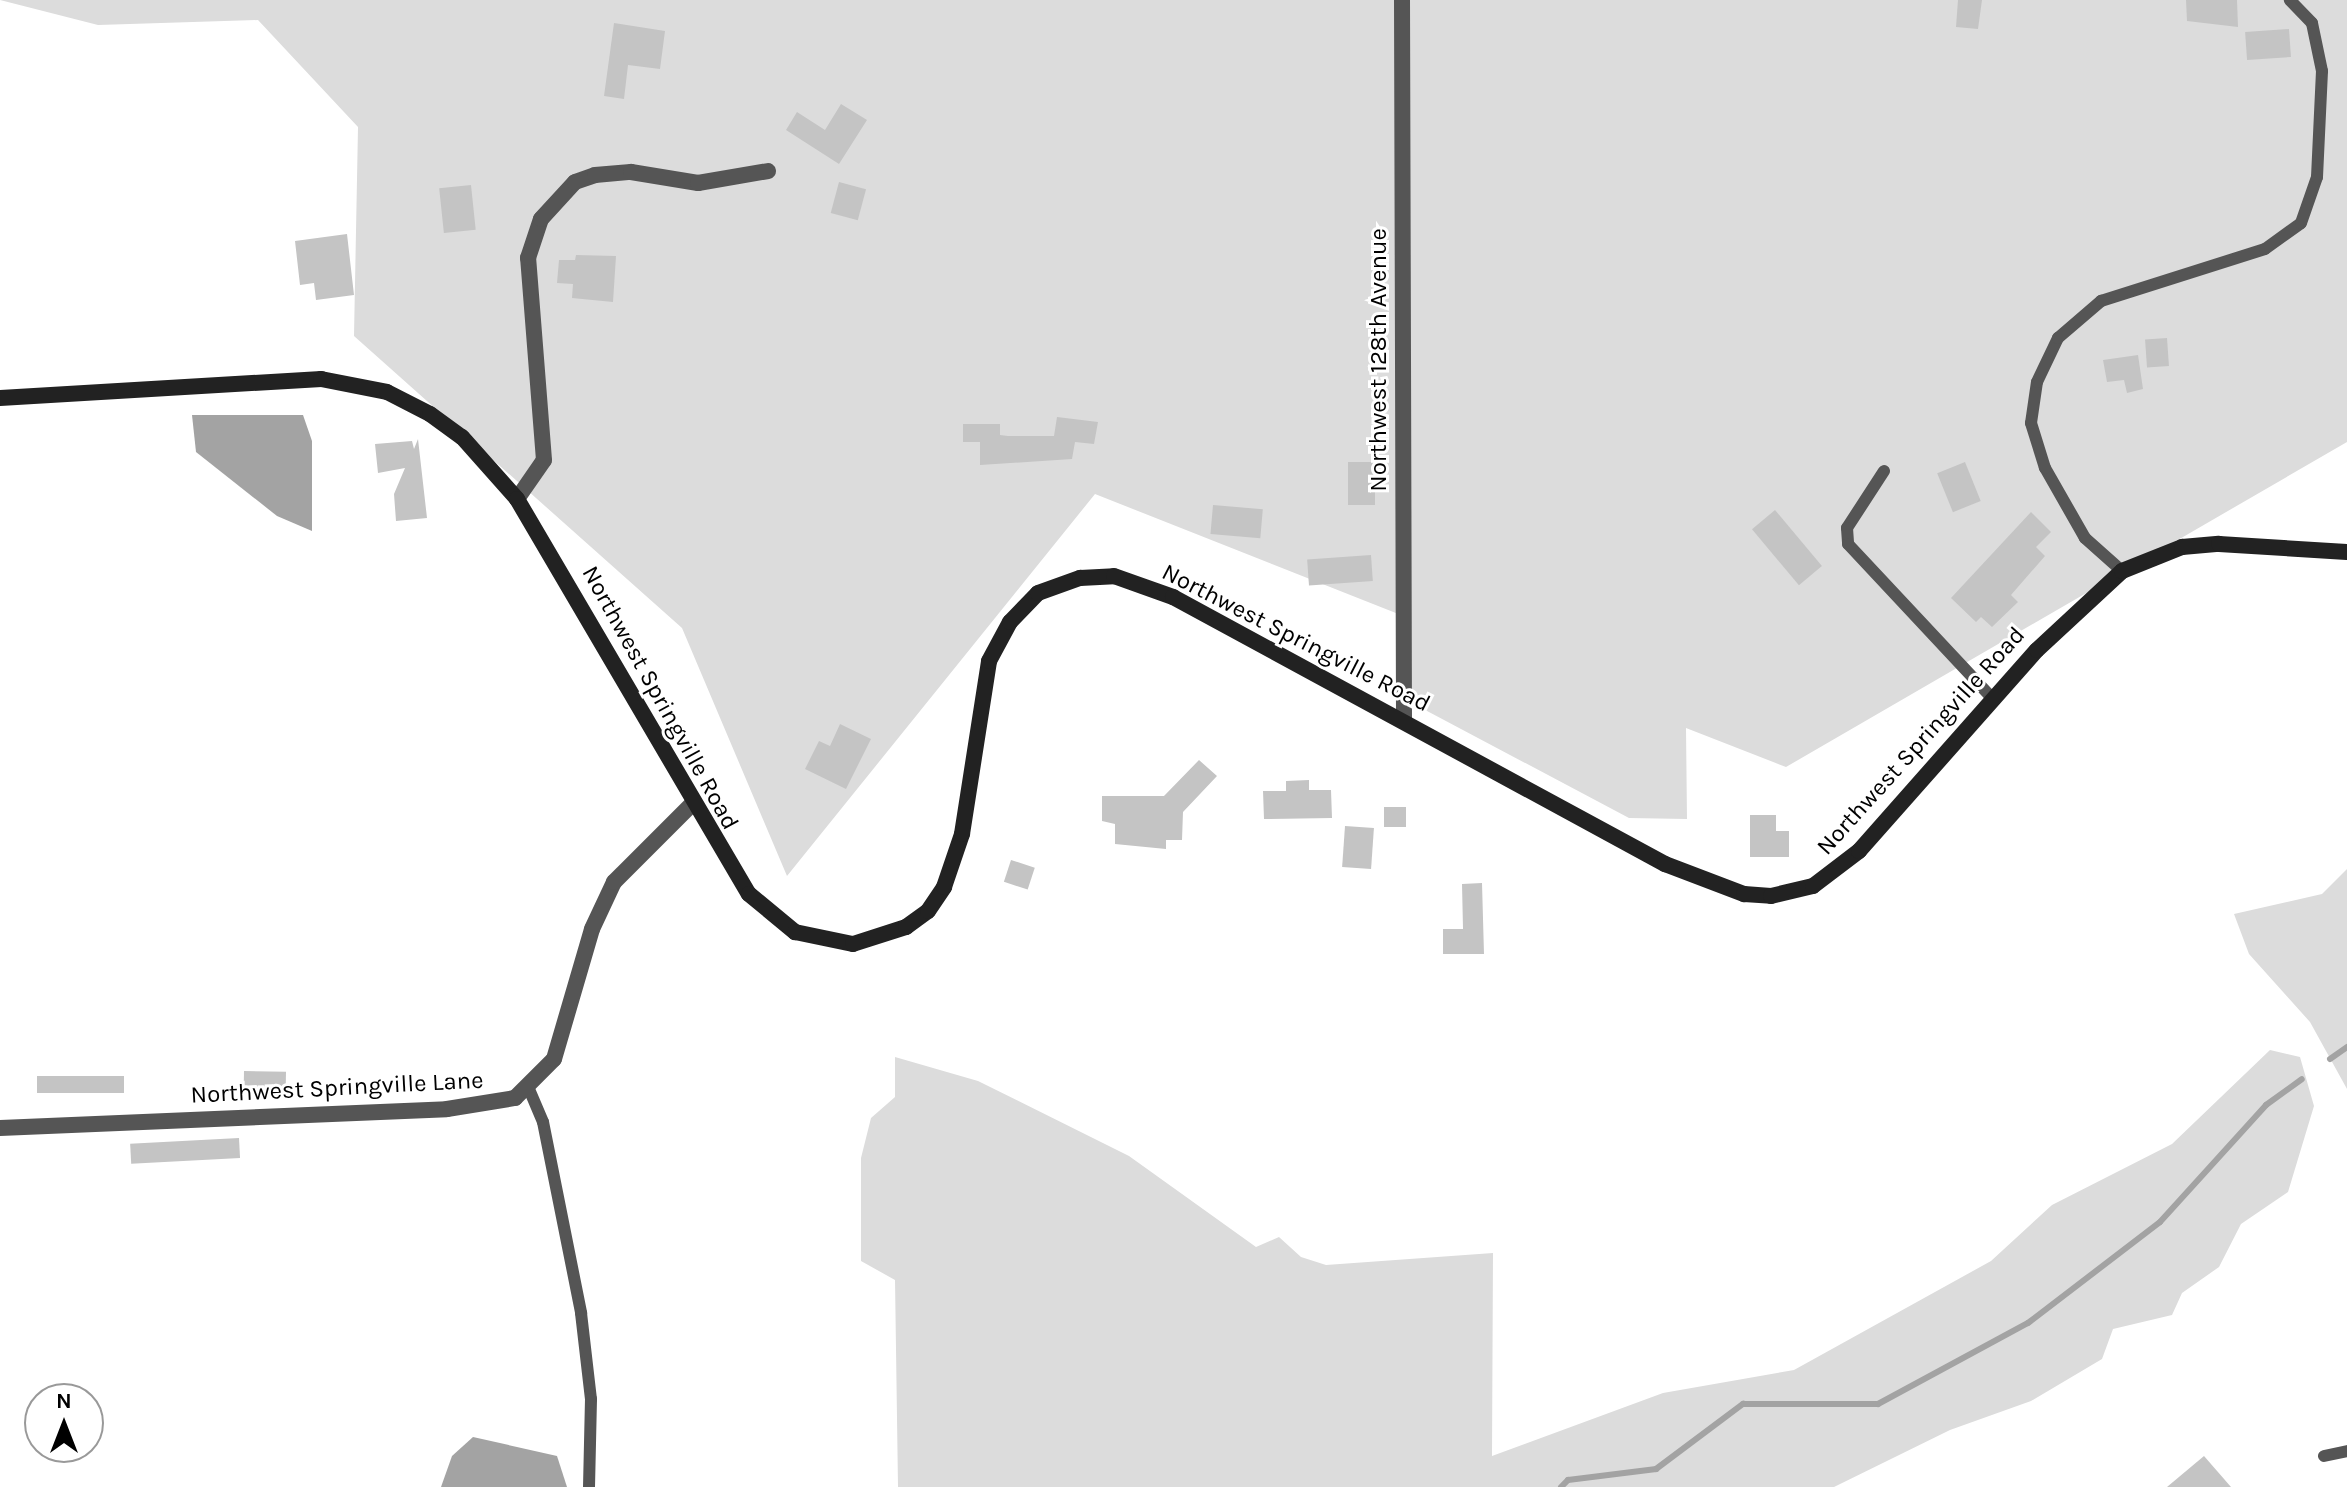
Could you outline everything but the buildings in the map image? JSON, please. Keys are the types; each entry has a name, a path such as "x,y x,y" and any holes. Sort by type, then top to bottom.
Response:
{"street":[{"name":"Northwest 128th Avenue","path":"1402,0 1404,721"},
{"path":"517,499 544,460 531,243 559,197 595,175 631,172 698,183 768,171"},
{"name":"Northwest Springville Road","path":"0,398 267,379 357,383 402,399 462,437 517,499 692,804 749,894 795,932 853,944 906,927 928,911 955,862 989,661 1010,622 1038,593 1080,578 1114,576 1173,597 1690,876 1744,894 1771,896 1836,872 2072,613 2122,571 2160,553 2219,544 2347,552"},
{"path":"529,1089 557,1050 592,929 614,882 692,804"},
{"name":"Northwest Springville Lane","path":"0,1128 447,1109 490,1105 529,1089"}],"lane":[{"path":"2122,571 2085,538 2045,468 2031,423 2037,382 2058,338 2101,301 2265,249 2301,223 2317,177 2322,71 2312,23 2290,0"},
{"path":"1884,471 1847,528 1848,544 1993,699"},
{"path":"529,1089 543,1122 581,1313 591,1399 589,1487"},
{"path":"2324,1456 2347,1451"}],"shaded area":[{"path":"0,0 2347,0 2347,442 1786,767 1686,728 1687,819 1629,818 1412,703 1411,619 1095,494 787,876 682,628 354,336 358,127 258,20 98,25"},
{"path":"192,415 303,415 312,441 312,531 277,516 196,452"},
{"path":"2347,869 2347,1089 2310,1022 2249,954 2234,914 2322,894"},
{"path":"2270,1050 2300,1057 2314,1106 2288,1192 2241,1224 2219,1267 2182,1293 2172,1315 2113,1329 2102,1359 2031,1401 1950,1430 1834,1487 898,1487 895,1280 861,1261 861,1158 871,1118 895,1097 895,1057 978,1081 1129,1156 1256,1247 1279,1237 1301,1257 1326,1265 1493,1253 1492,1456 1663,1393 1794,1370 1991,1261 2052,1205 2172,1144"},
{"path":"473,1437 557,1456 567,1487 441,1487 452,1456"}],"waterway":[{"path":"2330,1059 2347,1047"},
{"path":"1561,1487 1568,1480 1656,1469 1743,1404 1878,1404 2028,1323 2160,1222 2266,1105 2302,1079"}]}
